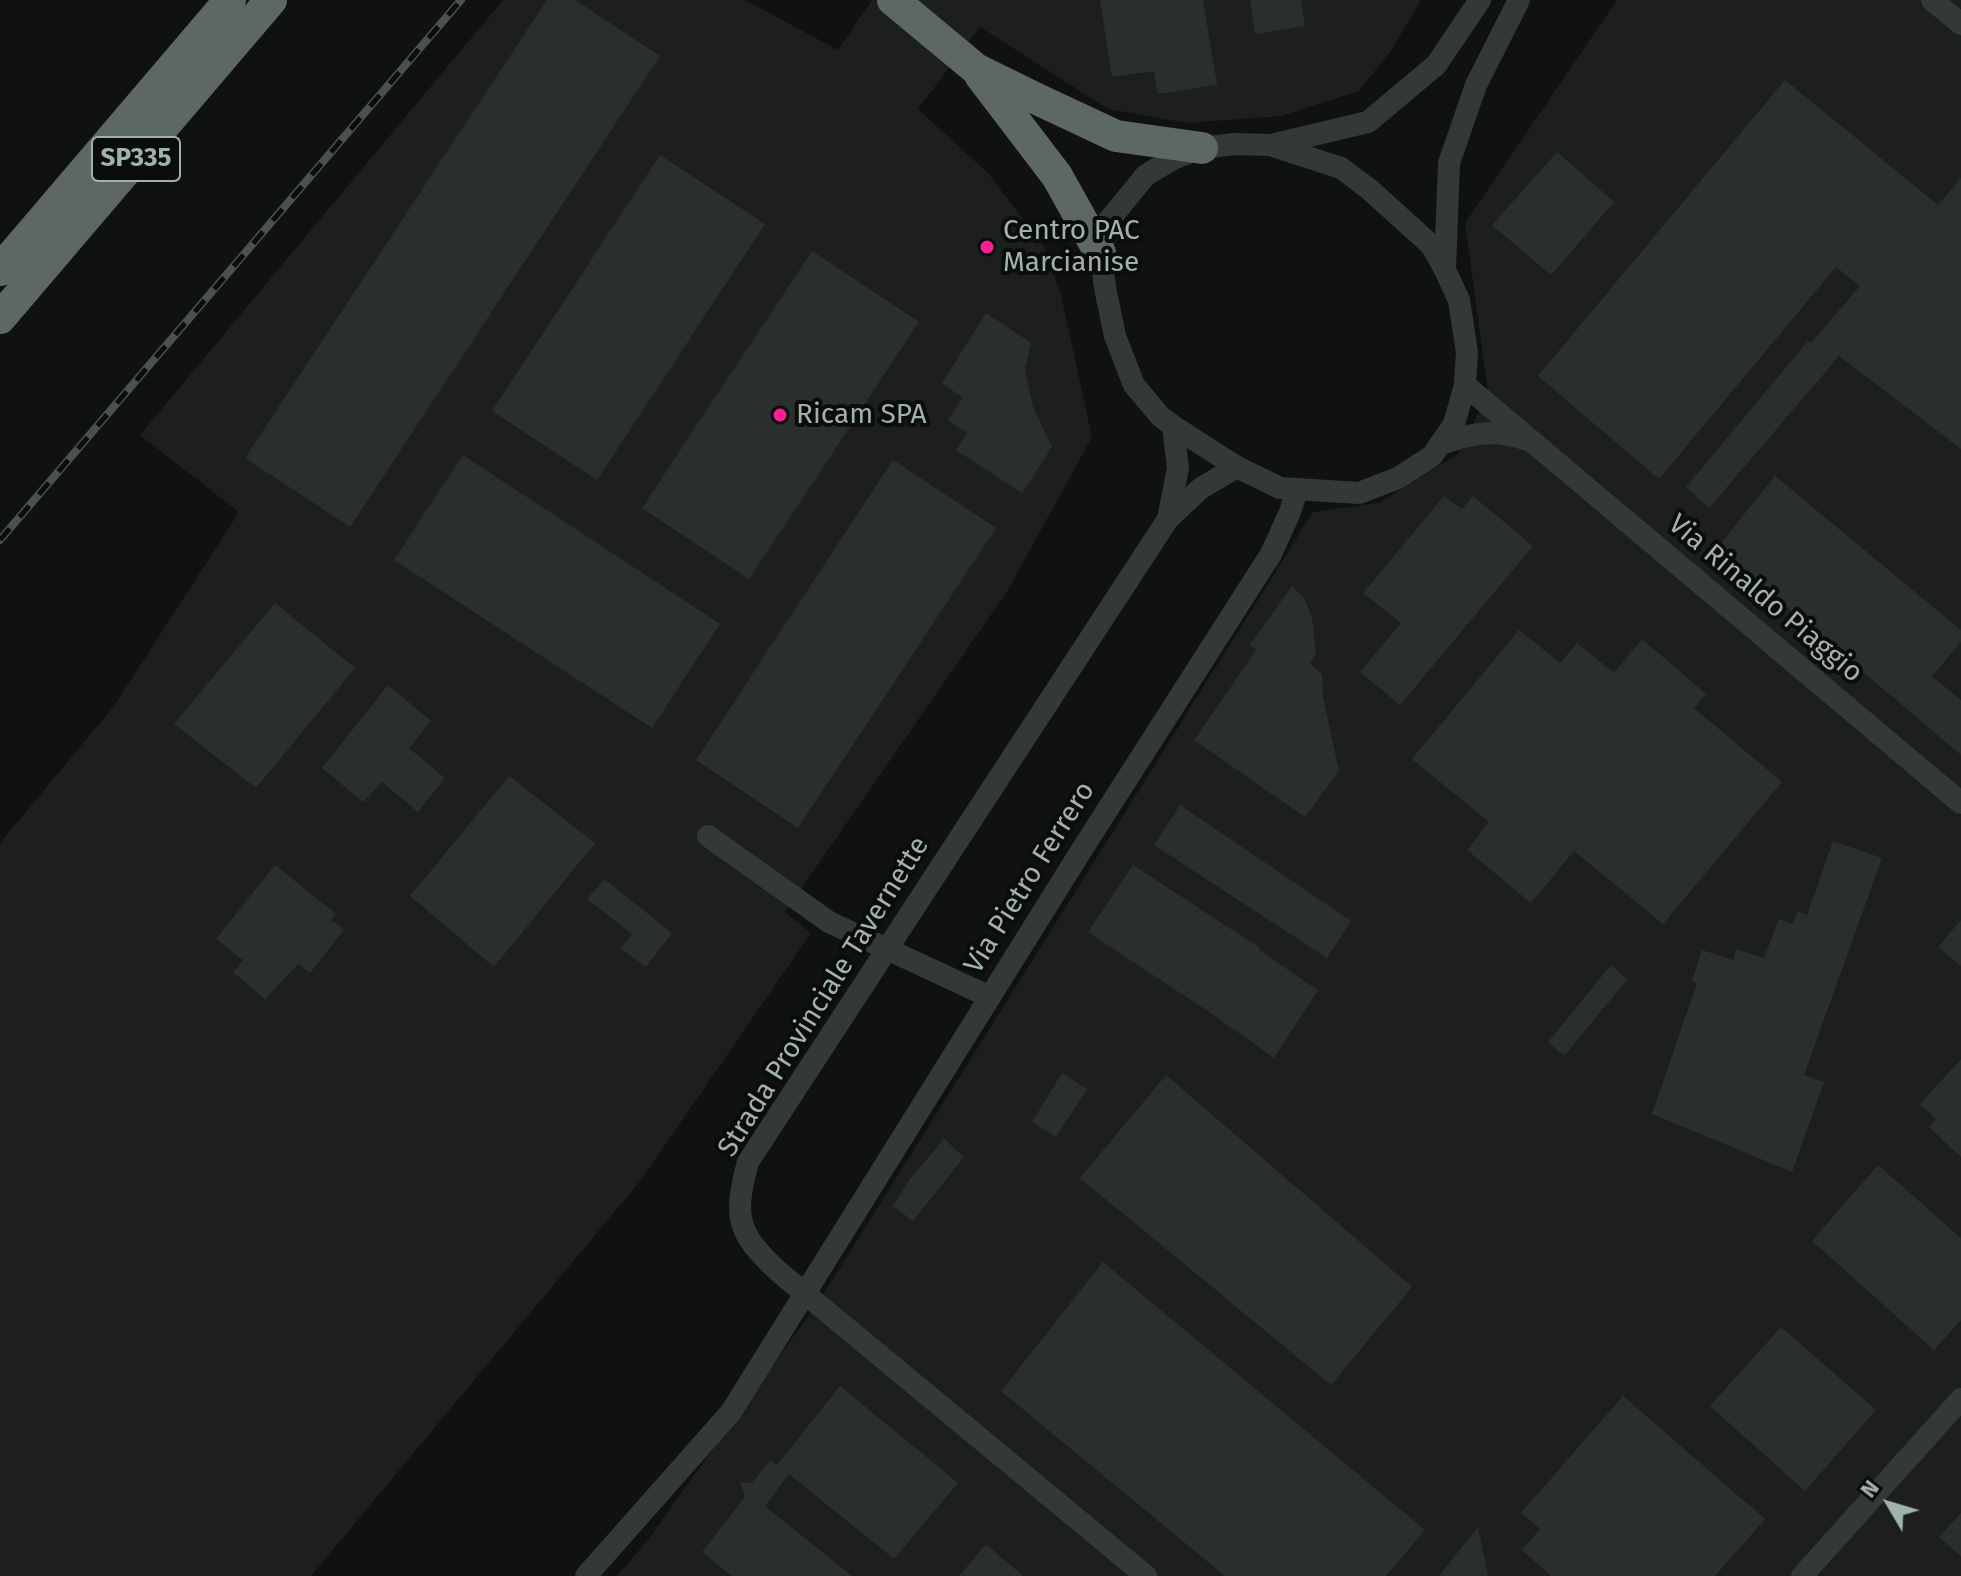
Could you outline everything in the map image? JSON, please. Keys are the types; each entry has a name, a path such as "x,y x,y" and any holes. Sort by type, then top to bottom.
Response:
{"highway":[{"name":"SP335","path":"0,270 230,0"},
{"path":"893,0 976,69 1057,176 1100,253"},
{"name":"SP335","path":"0,318 271,1"},
{"path":"976,69 1116,136 1202,148"}],"street":[{"path":"1270,145 1341,168 1369,189 1431,245 1459,300 1467,352 1465,385 1454,424 1432,456 1398,478 1359,493 1280,488 1237,467 1160,416 1134,385 1115,336 1100,253 1109,220 1146,175 1173,159 1202,148 1234,144 1270,145 1368,122 1436,65 1480,0"},
{"path":"1445,270 1449,163 1476,85 1519,0"},
{"path":"1932,0 1961,24"},
{"name":"Via Rinaldo Piaggio","path":"1465,385 1961,803"},
{"name":"Strada Provinciale Tavernette","path":"1168,519 1178,468 1173,426"},
{"name":"Via Rinaldo Piaggio","path":"1439,445 1482,431 1508,433 1530,440"},
{"name":"Strada Provinciale Tavernette","path":"1146,1576 805,1294 752,1246 739,1219 741,1187 748,1162 1168,519 1201,488 1237,467"},
{"name":"Via Pietro Ferrero","path":"586,1576 731,1412 1271,554 1297,490"},
{"path":"708,836 829,922 990,997"},
{"path":"1802,1576 1961,1399"}],"shaded area":[{"path":"503,0 745,0 838,50 872,0 1421,0 1392,49 1359,91 1281,116 1187,123 1108,109 980,27 918,109 988,173 1044,247 1061,295 1092,437 1008,590 785,912 811,933 641,1180 311,1576 0,1576 0,843 114,706 239,512 140,435"},
{"path":"1617,0 1961,0 1961,1576 617,1576 647,1541 821,1298 1313,512 1379,503 1458,454 1488,393 1465,223"}],"building":[{"path":"547,0 575,0 660,56 350,527 245,458"},
{"path":"1100,0 1203,0 1217,85 1158,94 1154,71 1112,77"},
{"path":"1250,0 1301,0 1305,26 1255,34"},
{"path":"1785,80 1938,205 1961,178 1961,449 1839,356 1709,508 1686,487 1808,341 1811,343 1860,286 1836,267 1659,479 1538,376"},
{"path":"1557,152 1614,202 1551,275 1492,225"},
{"path":"660,155 765,224 597,480 492,411"},
{"name":"Ricam SPA","path":"812,251 919,322 749,579 642,508"},
{"path":"986,313 1031,343 1025,370 1033,407 1052,447 1022,493 956,450 967,433 948,420 963,398 942,383"},
{"path":"463,455 720,624 652,728 394,560"},
{"path":"893,460 996,528 798,828 696,760"},
{"path":"1775,476 1961,630 1961,642 1932,676 1961,700 1961,755 1717,548"},
{"path":"1444,496 1462,509 1473,496 1533,546 1400,705 1360,672 1401,623 1363,593"},
{"path":"1292,586 1304,598 1312,617 1316,652 1310,664 1322,674 1323,697 1339,771 1305,817 1194,740 1257,649 1249,646"},
{"path":"275,603 355,668 256,788 174,724"},
{"path":"1519,630 1560,663 1577,643 1614,673 1642,639 1706,694 1694,708 1782,782 1663,924 1574,851 1531,903 1467,850 1489,822 1412,759"},
{"path":"388,685 431,721 409,748 445,778 418,812 382,782 363,802 322,768"},
{"path":"509,776 595,843 494,967 410,896"},
{"path":"1180,805 1351,921 1327,958 1154,845"},
{"path":"1833,841 1882,858 1804,1075 1824,1082 1792,1172 1652,1114 1697,983 1692,981 1702,950 1733,960 1736,949 1764,958 1779,919 1792,924 1798,912 1807,915"},
{"path":"275,865 336,914 331,920 344,930 310,973 298,964 265,999 233,972 243,960 216,939"},
{"path":"1133,865 1318,990 1274,1058 1088,932"},
{"path":"604,879 672,933 646,967 621,948 632,934 587,899"},
{"path":"1961,920 1961,966 1938,947"},
{"path":"1611,965 1627,980 1564,1056 1548,1042"},
{"path":"1961,1059 1961,1157 1929,1127 1936,1119 1920,1104"},
{"path":"1062,1073 1087,1089 1056,1137 1032,1122"},
{"path":"1166,1075 1412,1287 1331,1385 1080,1178"},
{"path":"944,1139 964,1157 913,1221 893,1206 910,1179"},
{"path":"1878,1165 1961,1238 1961,1320 1934,1350 1812,1241"},
{"path":"1103,1262 1425,1530 1386,1576 1225,1576 1001,1391"},
{"path":"1781,1327 1876,1410 1805,1491 1710,1406"},
{"path":"840,1386 958,1483 894,1559 789,1474 765,1506 852,1576 732,1576 702,1552 745,1497 740,1482 752,1483 770,1460 777,1465"},
{"path":"1623,1396 1765,1519 1715,1576 1551,1576 1522,1550 1540,1529 1521,1513"},
{"path":"1961,1513 1961,1556 1939,1537"},
{"path":"1478,1527 1488,1576 1439,1576"},
{"path":"986,1544 1023,1576 959,1576"}],"railway":[{"path":"0,540 461,0"}],"place":[{"name":"Centro PAC Marcianise","path":"987,247"},
{"name":"Ricam SPA","path":"780,415"}]}
